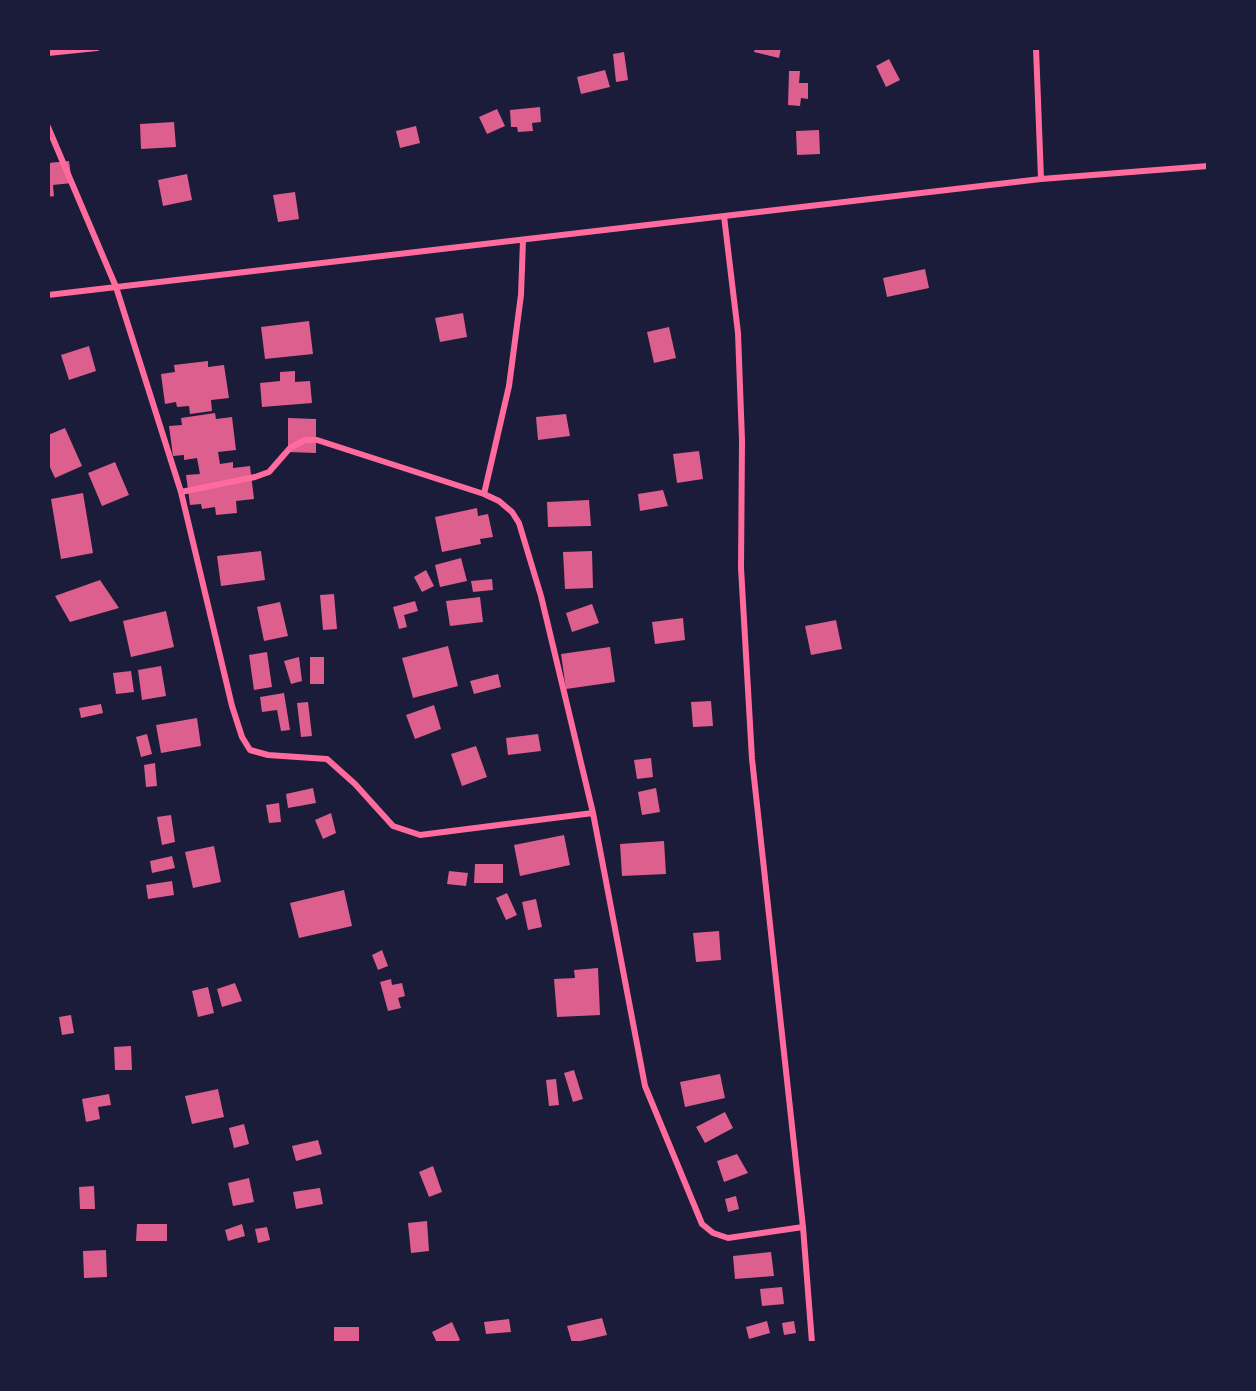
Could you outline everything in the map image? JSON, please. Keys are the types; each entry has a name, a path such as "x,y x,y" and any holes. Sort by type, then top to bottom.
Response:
{"street":[{"path":"48,53 97,48"},
{"path":"1036,48 1041,178"},
{"path":"48,127 116,287 181,492 232,706 242,737 250,750 268,755 327,759 355,784 393,826 420,835 594,813"},
{"path":"48,295 1041,178 1208,166"},
{"path":"724,216 738,333 742,440 741,568 752,759 803,1227 812,1343"},
{"path":"484,494 509,386 521,295 523,240"},
{"path":"181,492 269,472 290,448 305,440 317,440 484,494 499,501 512,512 519,523 541,596 594,813 645,1086 702,1224 713,1233 728,1238 803,1227"}],"building":[{"path":"755,48 781,48 779,58 754,52"},
{"path":"624,52 628,80 616,82 613,54"},
{"path":"889,59 900,80 886,87 876,66"},
{"path":"605,70 610,87 581,94 577,77"},
{"path":"789,71 800,71 799,83 808,83 808,99 801,98 800,106 788,105"},
{"path":"540,107 541,122 532,123 533,131 518,132 517,127 511,127 510,110"},
{"path":"497,109 505,126 487,134 479,117"},
{"path":"174,122 176,147 141,149 140,124"},
{"path":"416,126 420,143 400,148 396,131"},
{"path":"819,130 820,154 797,155 796,131"},
{"path":"69,161 72,183 53,185 54,196 48,197 48,163"},
{"path":"187,174 192,200 163,206 158,180"},
{"path":"295,192 299,219 278,222 273,195"},
{"path":"925,269 929,288 887,297 883,278"},
{"path":"463,313 467,337 440,342 435,318"},
{"path":"309,321 313,354 265,359 261,327"},
{"path":"669,327 676,358 654,363 647,332"},
{"path":"89,346 96,371 69,380 61,355"},
{"path":"208,361 208,367 224,365 229,398 211,400 212,411 190,414 189,406 177,407 176,402 165,404 161,374 175,372 174,365"},
{"path":"295,371 295,382 310,381 312,403 262,407 260,383 280,381 280,372"},
{"path":"215,413 216,419 232,417 236,450 218,452 220,464 233,462 233,468 250,466 254,499 236,501 237,513 216,515 215,507 202,509 201,504 190,505 186,475 200,474 197,458 184,460 184,455 173,456 169,426 182,425 181,418"},
{"path":"566,414 570,436 538,440 536,417"},
{"path":"288,418 316,419 316,453 288,452"},
{"path":"65,428 82,466 55,478 48,463 48,435"},
{"path":"699,451 703,479 677,483 673,454"},
{"path":"115,462 129,495 102,506 88,473"},
{"path":"663,490 668,506 640,511 638,494"},
{"path":"83,493 93,553 61,559 51,499"},
{"path":"589,500 591,526 548,527 547,502"},
{"path":"477,508 478,516 488,514 493,537 480,539 481,544 442,552 435,517"},
{"path":"261,551 265,580 221,586 217,556"},
{"path":"592,551 593,588 565,589 563,552"},
{"path":"461,558 467,581 440,587 435,565"},
{"path":"426,570 434,586 422,592 414,577"},
{"path":"492,579 493,590 473,592 471,581"},
{"path":"100,580 119,608 70,622 55,596"},
{"path":"334,594 337,629 323,630 320,595"},
{"path":"480,597 483,622 450,626 446,601"},
{"path":"415,601 418,611 404,615 407,627 399,629 393,607"},
{"path":"280,602 288,636 264,641 257,607"},
{"path":"592,604 599,623 572,632 566,613"},
{"path":"166,611 174,647 131,657 123,621"},
{"path":"683,618 685,640 655,644 652,622"},
{"path":"836,620 842,649 811,655 805,626"},
{"path":"448,646 458,686 413,698 402,658"},
{"path":"610,647 615,682 566,689 561,654"},
{"path":"267,652 272,687 254,690 249,655"},
{"path":"299,657 302,681 291,684 284,661"},
{"path":"310,657 324,657 324,684 310,684"},
{"path":"161,666 166,696 142,700 138,670"},
{"path":"131,671 134,692 116,694 113,673"},
{"path":"498,674 501,687 474,694 470,681"},
{"path":"284,693 290,730 281,731 277,710 262,712 260,697"},
{"path":"711,701 713,726 693,727 691,702"},
{"path":"308,702 312,736 301,737 297,703"},
{"path":"101,704 103,713 81,718 79,708"},
{"path":"434,705 441,729 415,739 406,715"},
{"path":"197,718 201,746 161,753 156,725"},
{"path":"147,734 152,754 141,757 136,737"},
{"path":"538,734 541,751 508,755 506,738"},
{"path":"476,746 487,777 462,786 451,754"},
{"path":"651,758 653,777 637,779 634,760"},
{"path":"155,763 157,786 146,787 144,765"},
{"path":"313,788 316,803 288,808 286,794"},
{"path":"656,788 660,812 642,815 638,792"},
{"path":"279,803 281,822 269,823 266,805"},
{"path":"331,813 336,833 323,839 315,820"},
{"path":"171,815 175,842 162,845 157,817"},
{"path":"564,835 570,865 520,876 514,845"},
{"path":"664,841 666,874 622,876 620,844"},
{"path":"214,846 221,882 193,888 185,852"},
{"path":"172,856 175,868 152,873 150,861"},
{"path":"475,864 503,864 503,883 474,883"},
{"path":"449,871 468,873 466,886 447,884"},
{"path":"172,881 174,895 148,899 146,885"},
{"path":"344,890 352,926 299,938 290,903"},
{"path":"507,893 517,915 506,920 496,898"},
{"path":"536,899 542,927 528,930 522,902"},
{"path":"719,931 721,960 696,962 693,933"},
{"path":"382,950 388,966 378,970 372,955"},
{"path":"598,968 600,1015 557,1017 554,979 575,978 574,970"},
{"path":"391,979 392,985 402,983 405,996 398,998 401,1008 388,1011 380,982"},
{"path":"235,983 242,1001 222,1007 217,989"},
{"path":"208,987 214,1013 198,1017 192,991"},
{"path":"71,1015 74,1033 62,1035 59,1017"},
{"path":"131,1046 132,1070 115,1070 114,1047"},
{"path":"574,1070 583,1099 573,1102 564,1073"},
{"path":"720,1074 725,1098 685,1107 680,1082"},
{"path":"556,1079 559,1105 549,1106 546,1080"},
{"path":"218,1089 224,1117 192,1124 185,1096"},
{"path":"109,1094 111,1105 98,1107 100,1119 86,1122 82,1099"},
{"path":"725,1112 733,1128 705,1143 696,1127"},
{"path":"244,1124 249,1144 234,1148 229,1128"},
{"path":"318,1140 322,1154 296,1161 292,1146"},
{"path":"737,1154 748,1173 724,1182 717,1161"},
{"path":"433,1166 442,1192 429,1197 419,1172"},
{"path":"249,1178 254,1202 233,1206 228,1183"},
{"path":"94,1186 95,1209 80,1209 79,1187"},
{"path":"320,1188 323,1204 296,1209 293,1192"},
{"path":"736,1196 739,1209 728,1212 725,1199"},
{"path":"427,1221 429,1251 411,1253 408,1223"},
{"path":"137,1224 167,1224 167,1241 136,1241"},
{"path":"242,1224 245,1236 228,1241 225,1230"},
{"path":"267,1227 270,1240 258,1243 255,1229"},
{"path":"106,1250 107,1277 84,1278 83,1251"},
{"path":"771,1252 774,1276 735,1279 733,1256"},
{"path":"782,1287 784,1304 762,1306 760,1289"},
{"path":"602,1318 607,1335 572,1343 567,1326"},
{"path":"509,1319 511,1332 486,1334 484,1322"},
{"path":"767,1321 770,1333 749,1339 746,1327"},
{"path":"794,1321 796,1333 784,1335 782,1323"},
{"path":"452,1322 460,1340 455,1343 437,1343 432,1332"},
{"path":"334,1327 359,1327 359,1343 334,1343"}]}
